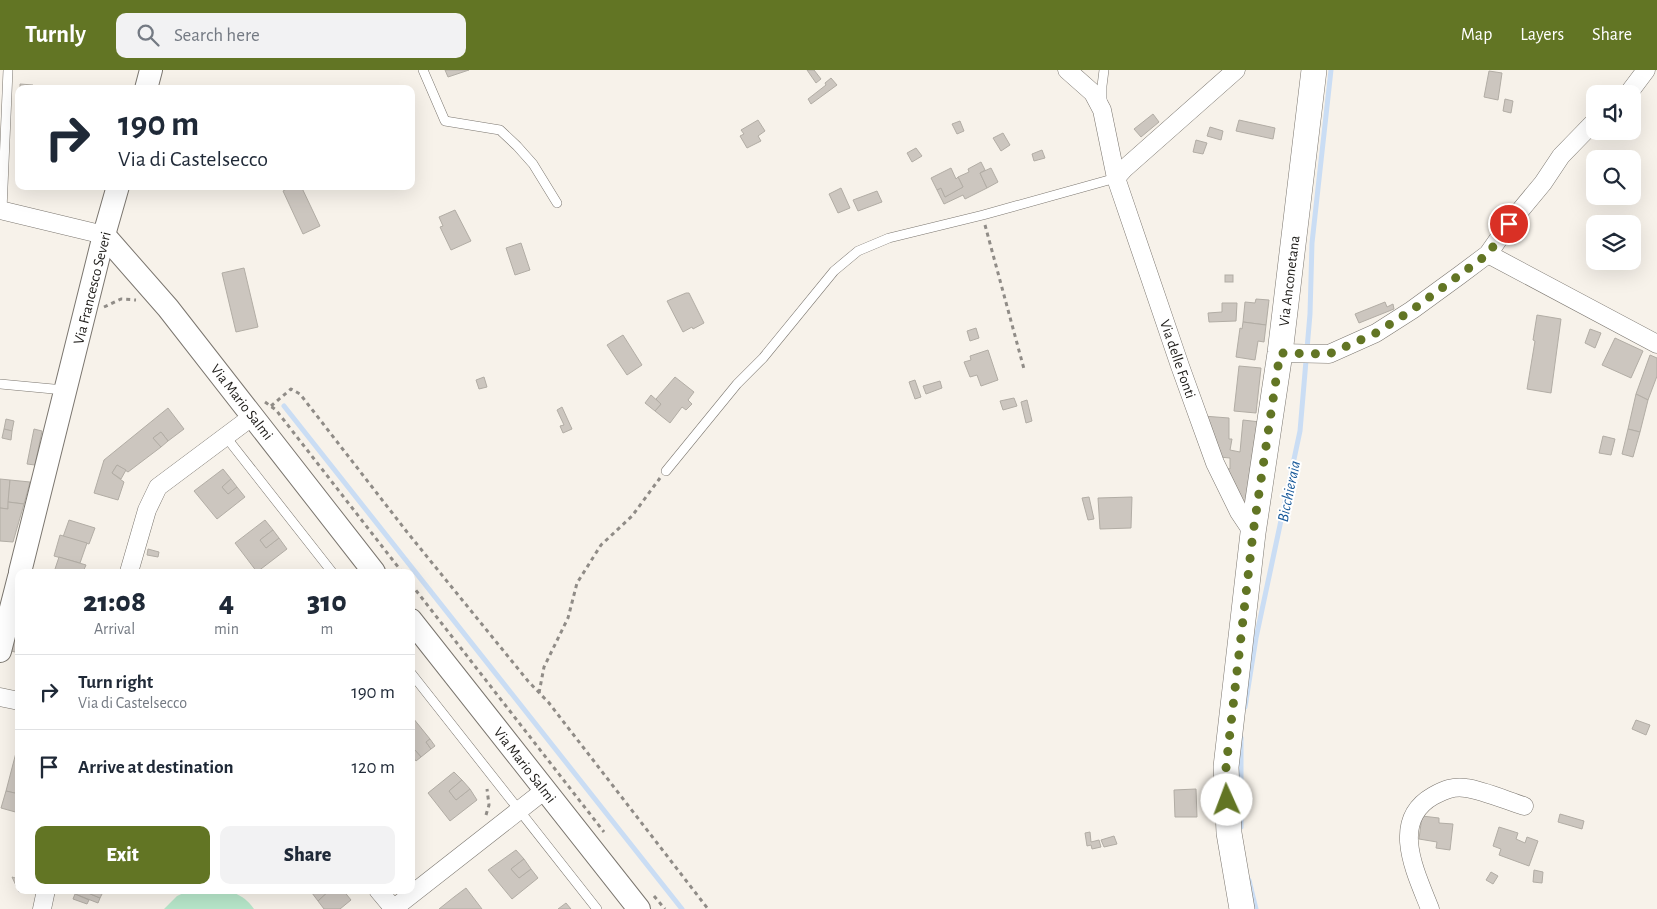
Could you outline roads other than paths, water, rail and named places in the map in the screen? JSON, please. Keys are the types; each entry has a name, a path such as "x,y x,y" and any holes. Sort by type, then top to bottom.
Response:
{"main road":[{"name":"Via Anconetana","path":"1242,909 1229,833 1226,767 1253,533 1287,354 1314,70"}],"street":[{"path":"147,85 151,70"},
{"name":"Via delle Fonti","path":"1067,70 1092,93 1102,110 1116,178 1180,366 1215,463 1239,512 1253,533"},
{"path":"1116,178 1236,70"},
{"path":"1635,85 1646,70"},
{"path":"1287,354 1326,355 1376,333 1412,310 1488,254 1561,156 1586,130"},
{"name":"Via Francesco Severi","path":"21,569 117,190"},
{"path":"1,210 104,235"},
{"name":"Via Mario Salmi","path":"104,235 255,408 372,569"},
{"path":"1488,254 1657,344"},
{"path":"130,569 147,510 158,487 226,437 255,408"},
{"path":"0,651 15,593"},
{"name":"Via Mario Salmi","path":"415,625 545,790 646,902"},
{"path":"0,697 15,700"},
{"path":"1430,909 1412,862 1408,837 1414,812 1427,799 1446,788 1466,788 1524,806"},
{"path":"415,892 545,790"},
{"path":"42,909 45,894"},
{"path":"381,894 393,909 412,894"}],"lane":[{"path":"1,210 8,70"},
{"path":"422,70 445,121 500,130 534,164 557,203"},
{"path":"1102,110 1104,70"},
{"path":"666,471 737,384 763,358 834,271 858,251 889,238 982,216 1116,178"},
{"path":"0,384 67,390"},
{"path":"226,437 330,569"},
{"path":"415,678 597,909"}],"waterway":[{"name":"Bicchieraia","path":"1245,707 1256,638 1300,431 1310,314 1312,243 1331,70"},
{"path":"284,406 413,569"},
{"path":"415,572 682,909"},
{"name":"Bicchieraia","path":"1241,738 1241,827"},
{"name":"Bicchieraia","path":"1249,880 1256,909"}]}
